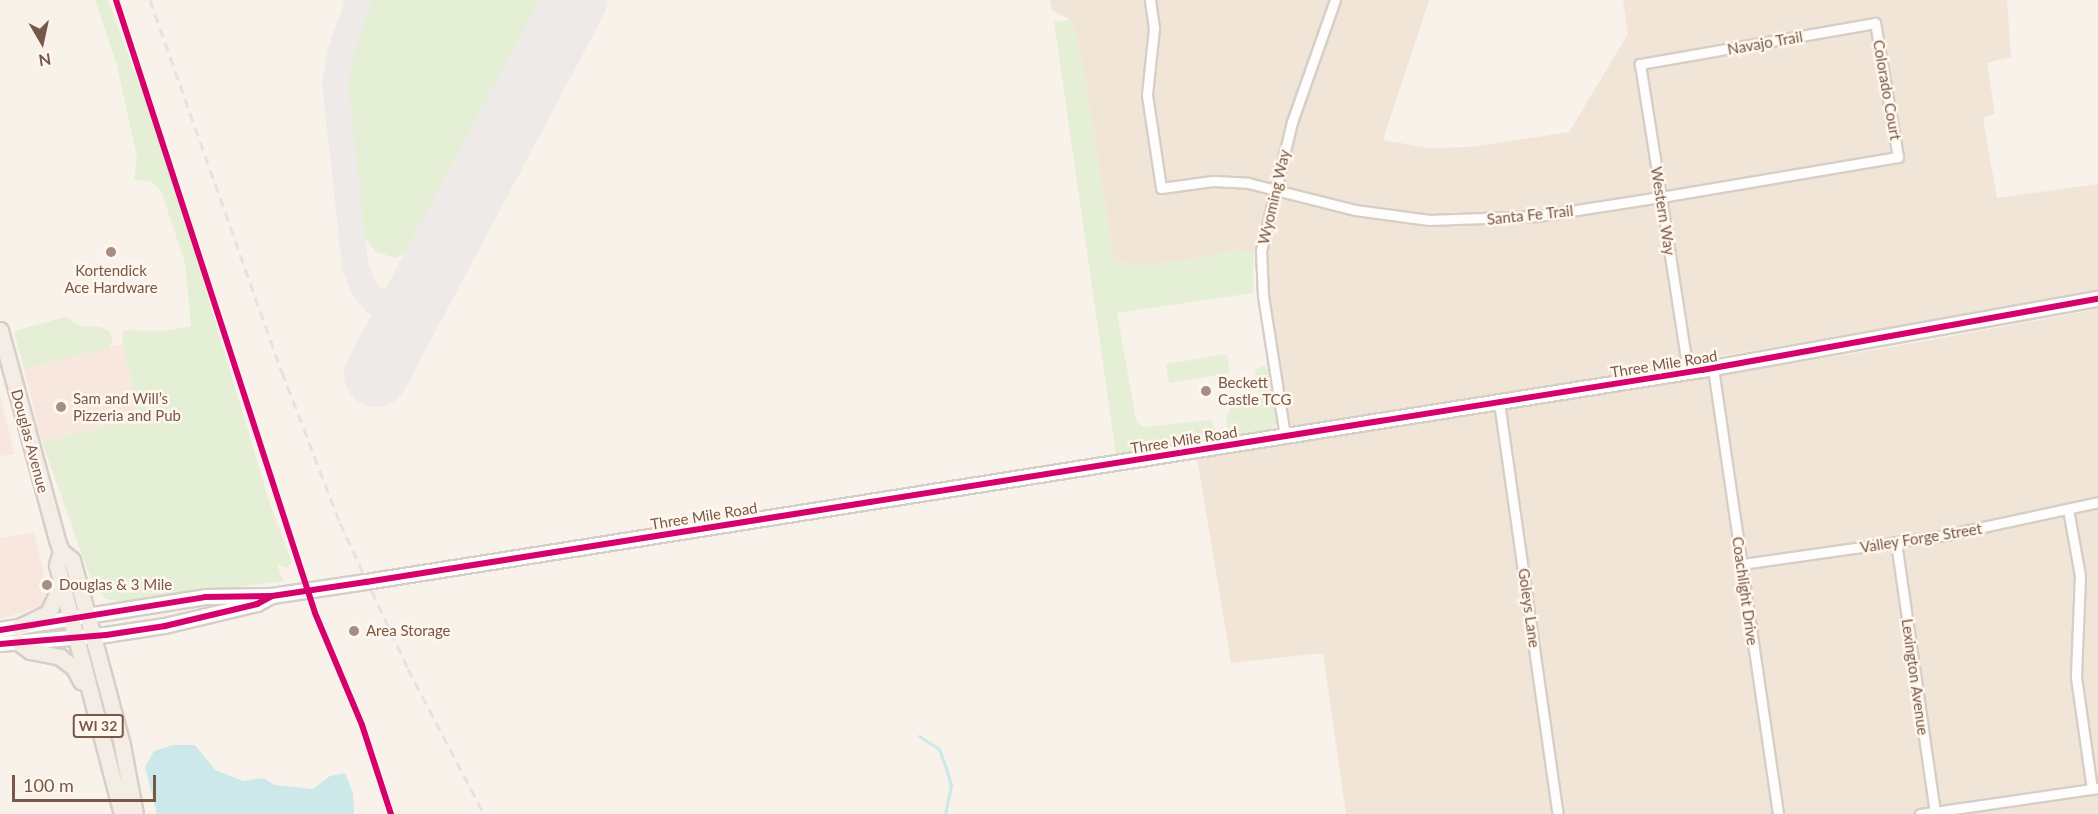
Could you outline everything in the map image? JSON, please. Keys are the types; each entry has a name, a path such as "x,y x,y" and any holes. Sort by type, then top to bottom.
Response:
{"main road":[{"name":"Douglas Avenue","path":"0,330 61,551 57,565 88,693 122,814"},
{"name":"Douglas Avenue","path":"61,551 72,560 88,618 99,636 135,814"},
{"path":"62,583 48,613 19,635 30,651 51,652 69,663 88,693"}],"street":[{"name":"Santa Fe Trail","path":"1150,0 1154,28 1147,95 1161,188 1229,181 1390,216 1466,221 1538,216 1898,157"},
{"name":"Wyoming Way","path":"1285,436 1261,273 1264,230 1292,122 1335,0"},
{"name":"Navajo Trail","path":"1654,62 1875,23"},
{"name":"Colorado Court","path":"1875,23 1898,157"},
{"name":"Western Way","path":"1654,62 1640,64 1688,372"},
{"name":"Three Mile Road","path":"19,635 71,620 205,597 272,596 1713,368 2098,299"},
{"name":"Coachlight Drive","path":"1713,368 1778,814"},
{"name":"Goleys Lane","path":"1499,402 1558,814"},
{"name":"Valley Forge Street","path":"1742,564 1896,542 2098,502"},
{"path":"1920,814 1978,810 2095,789 2076,677 2080,576 2067,509"},
{"name":"Lexington Avenue","path":"1896,542 1935,812"},
{"name":"Three Mile Road","path":"19,635 75,638 99,636 257,604 272,596"},
{"path":"0,630 19,635"},
{"path":"0,644 19,635"}],"shaded area":[{"path":"1050,0 1429,0 1383,140 1429,148 1471,147 1569,132 1628,34 1623,0 2007,0 2011,57 1987,63 1995,114 1983,118 1997,198 2098,184 2098,291 1292,430 1268,298 1267,255 1233,250 1202,258 1147,265 1114,261 1082,60 1071,20 1052,10"},
{"path":"2098,309 2098,814 1346,814 1323,653 1231,663 1197,458 1887,348"},
{"path":"122,344 141,417 42,442 24,369"},
{"path":"0,396 15,454 0,456"},
{"path":"34,532 48,592 43,606 0,619 0,538"}],"green space":[{"path":"95,0 108,0 166,157 269,501 292,562 286,568 277,564 283,581 122,602 107,599 94,588 42,442 141,417 122,344 123,330 163,331 191,326 185,263 161,191 151,181 134,180 137,157 116,62"},
{"path":"371,0 551,0 421,245 396,258 376,252 363,236 346,105 350,60"},
{"path":"1071,20 1082,60 1114,261 1147,265 1202,258 1233,250 1254,251 1253,293 1117,313 1136,420 1143,427 1211,420 1219,438 1116,454 1054,22"},
{"path":"65,317 81,326 101,327 110,332 113,340 108,348 24,369 14,331"},
{"path":"1227,354 1230,373 1169,383 1166,364"},
{"path":"1264,366 1270,372 1278,423 1272,429 1230,436 1226,421 1231,405 1260,400 1255,369"}],"water":[{"path":"173,745 195,745 215,770 243,781 263,778 275,785 313,789 330,776 345,773 353,793 354,814 157,814 145,767 154,751"}],"waterway":[{"path":"919,736 939,749 946,768 951,786 945,814"}],"taxiway":[{"path":"359,0 341,51 335,84 355,265 364,288 374,301 413,306"}],"runway":[{"path":"376,375 575,0"}],"railway":[{"path":"150,0 282,372 340,523 408,669 484,814"}],"cycle path":[{"path":"116,0 315,613 362,725 391,814"},
{"path":"0,630 205,597 272,596 366,582 1702,370 2098,299"},
{"path":"0,644 106,635 165,626 257,604 272,596"}],"place":[{"name":"Kortendick Ace Hardware","path":"111,252"},
{"name":"Beckett Castle TCG","path":"1206,391"},
{"name":"Sam and Will’s Pizzeria and Pub","path":"61,407"},
{"name":"Douglas & 3 Mile","path":"47,585"},
{"name":"Area Storage","path":"354,631"}]}
